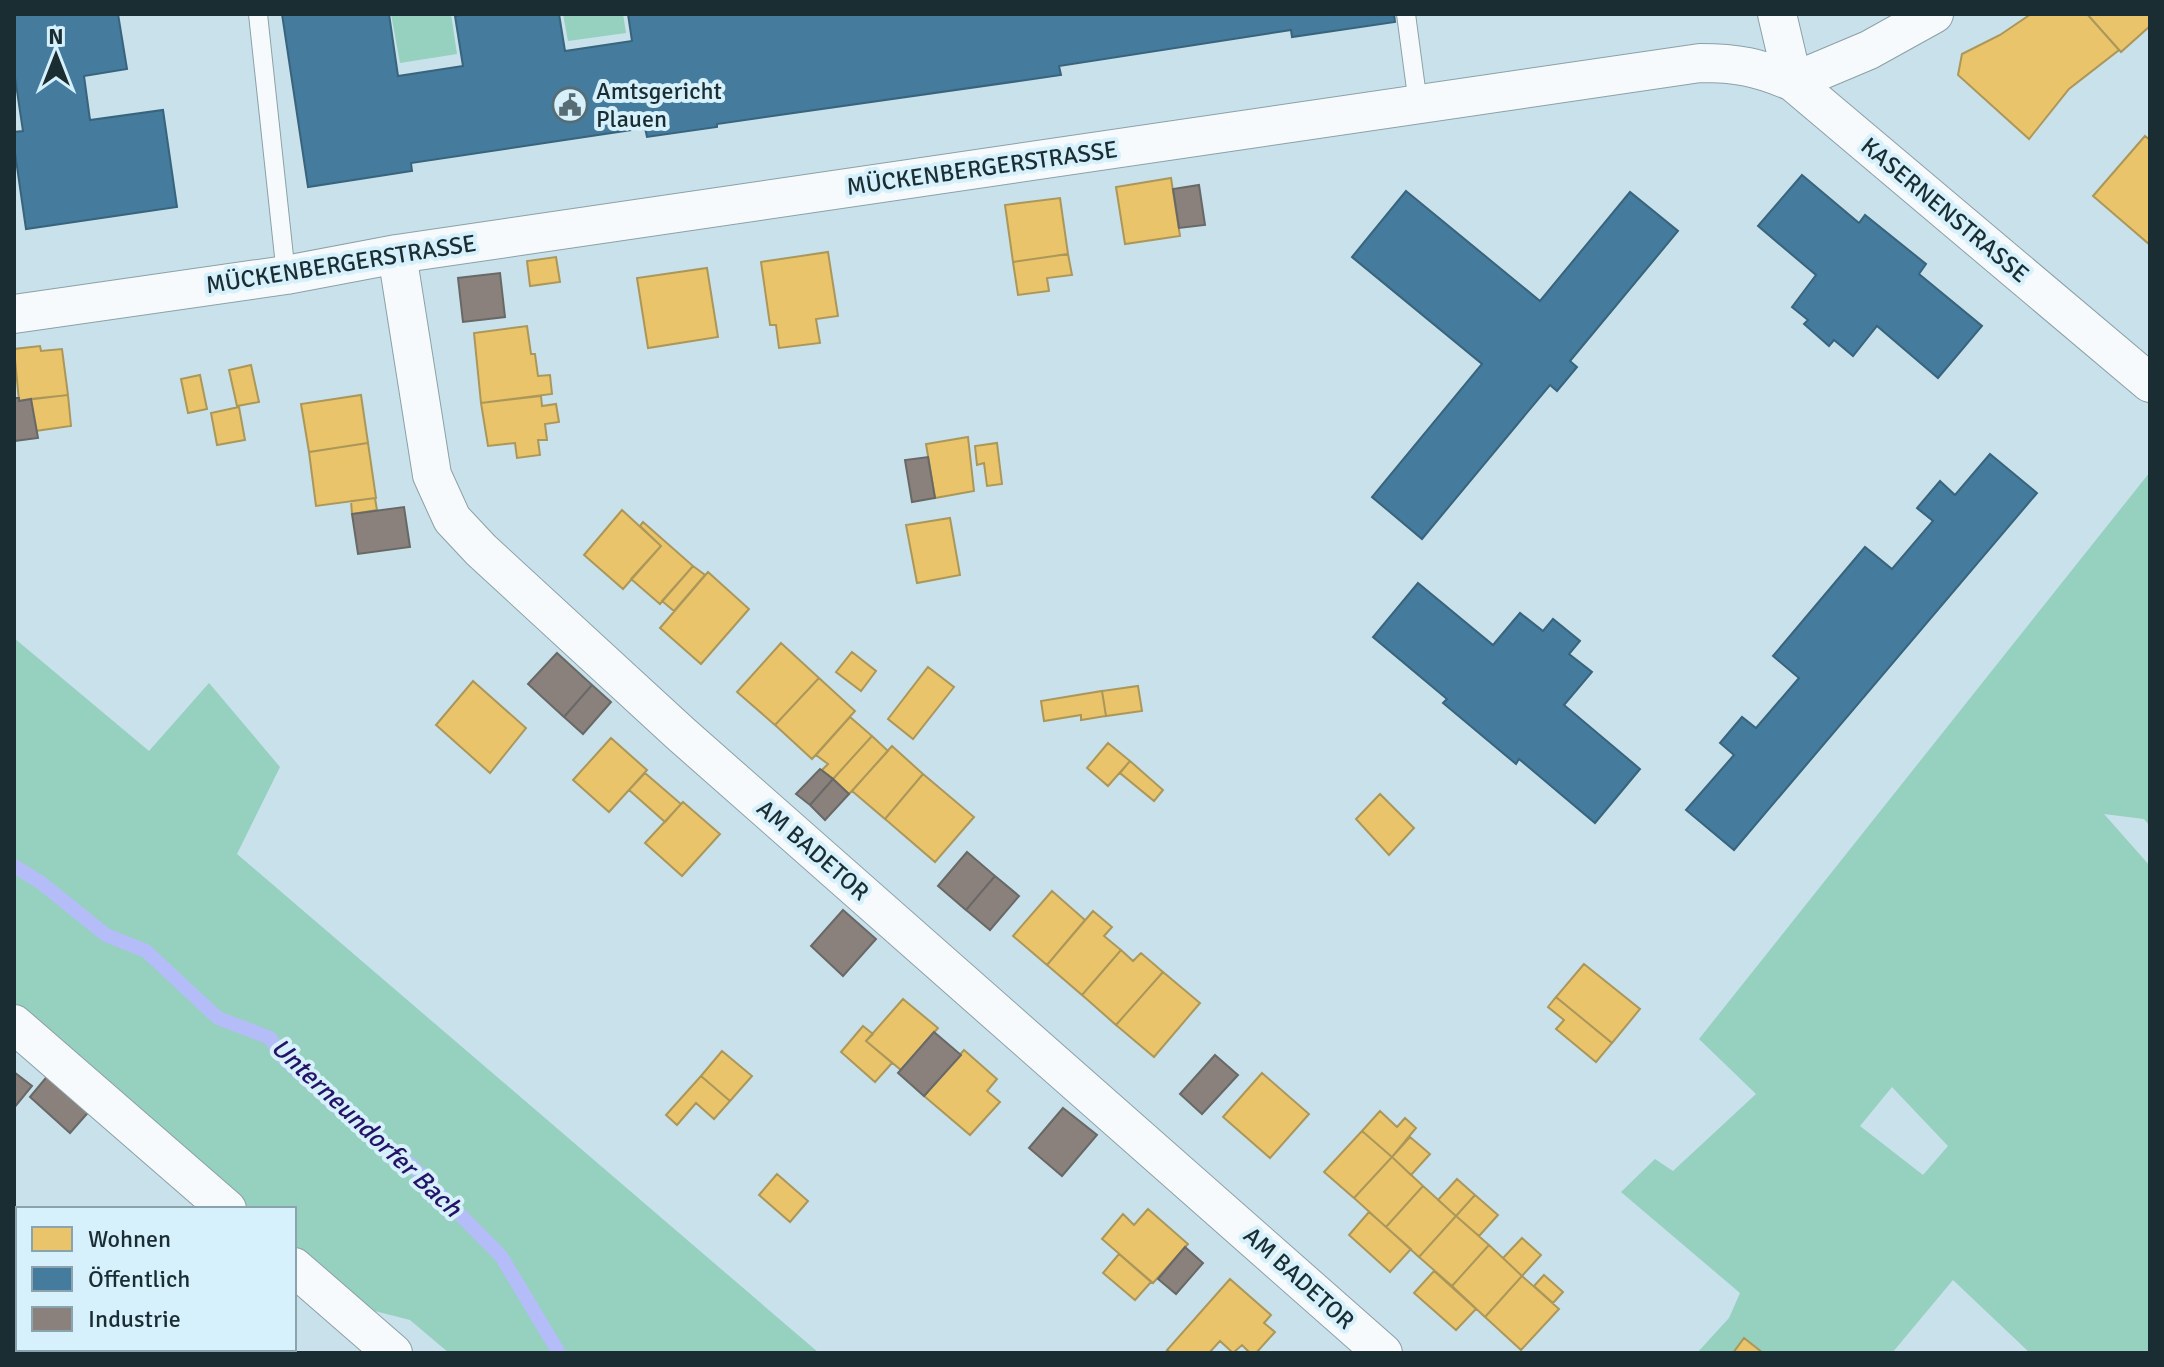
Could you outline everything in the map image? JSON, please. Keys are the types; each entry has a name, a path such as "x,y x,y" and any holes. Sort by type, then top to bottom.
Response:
{"street":[{"path":"1777,14 1793,82 1869,50 1934,14"},
{"name":"MÜCKENBERGERSTRASSE","path":"14,314 286,275 397,254 1700,63 1741,63 1793,82"},
{"name":"KASERNENSTRASSE","path":"1793,82 2150,383"},
{"name":"AM BADETOR","path":"397,254 432,475 452,519 481,550 681,734 1383,1353"},
{"path":"14,1024 225,1207"},
{"path":"296,1269 393,1353"}],"lane":[{"path":"258,14 286,275"},
{"path":"1406,14 1418,104"}],"green space":[{"path":"391,14 451,14 457,54 400,63"},
{"path":"563,14 623,14 626,33 568,41"},
{"path":"2150,472 2150,826 2144,819 2104,814 2150,866 2150,1353 2030,1353 1953,1280 1892,1353 1697,1353 1729,1318 1740,1293 1621,1192 1655,1159 1673,1171 1756,1094 1699,1039","holes":["1892,1087 1948,1146 1923,1175 1860,1126"]},
{"path":"14,638 149,751 209,683 280,767 237,854 819,1353 449,1353 410,1320 363,1308 296,1250 296,1207 248,1207 14,1003"}],"building: Wohnen":[{"path":"2031,14 2087,14 2119,50 2069,89 2029,139 1958,75 1962,54 2000,35"},
{"path":"2087,14 2150,14 2150,26 2121,52"},
{"path":"2145,136 2150,140 2150,245 2093,196"},
{"path":"1171,178 1180,236 1125,244 1116,187"},
{"path":"1060,198 1068,254 1013,262 1005,205"},
{"path":"828,252 838,316 816,319 820,343 779,348 776,325 770,325 761,262"},
{"path":"1068,254 1072,275 1047,278 1049,291 1018,295 1013,262"},
{"path":"556,257 560,282 530,286 527,261"},
{"path":"707,268 718,337 648,348 637,278"},
{"path":"527,326 538,376 550,375 552,394 481,403 474,333"},
{"path":"40,346 41,351 62,349 68,395 19,401 14,349"},
{"path":"251,365 259,402 237,406 229,370"},
{"path":"200,375 207,409 188,413 181,379"},
{"path":"68,395 71,426 35,431 31,399"},
{"path":"361,395 368,443 309,452 301,404"},
{"path":"541,396 542,406 556,404 559,422 545,424 547,440 538,440 540,455 517,458 515,443 488,446 481,403"},
{"path":"239,407 245,440 217,445 211,413"},
{"path":"968,437 974,491 935,498 926,444"},
{"path":"368,443 376,498 316,506 309,452"},
{"path":"997,443 1002,484 987,486 984,463 977,465 975,446"},
{"path":"375,498 377,510 352,514 351,501"},
{"path":"622,510 661,546 623,589 584,555"},
{"path":"950,518 960,575 917,583 906,525"},
{"path":"643,522 693,566 660,604 631,579 661,546 640,526"},
{"path":"693,566 705,575 674,611 662,601"},
{"path":"708,572 749,609 701,664 660,628"},
{"path":"781,643 819,678 775,725 737,692"},
{"path":"852,652 876,671 861,691 836,672"},
{"path":"928,667 954,687 913,739 888,719"},
{"path":"819,678 855,711 812,759 775,725"},
{"path":"473,681 526,728 490,773 436,725"},
{"path":"1138,686 1142,711 1106,716 1102,691"},
{"path":"1102,691 1106,716 1081,720 1081,715 1044,721 1041,701"},
{"path":"850,717 872,736 833,779 822,770 828,764 816,755"},
{"path":"872,736 888,751 849,794 833,779"},
{"path":"611,738 647,770 609,812 573,780"},
{"path":"1108,743 1130,761 1108,786 1087,768"},
{"path":"892,746 923,774 885,819 852,791"},
{"path":"1130,761 1163,790 1154,801 1120,773"},
{"path":"645,773 681,804 665,822 629,790"},
{"path":"923,774 974,817 935,862 885,819"},
{"path":"1380,794 1414,828 1389,855 1356,819"},
{"path":"683,802 720,834 682,876 645,843"},
{"path":"1052,891 1085,920 1047,965 1013,936"},
{"path":"1093,911 1112,927 1104,936 1121,950 1082,995 1047,965"},
{"path":"1121,950 1133,961 1141,953 1163,972 1116,1025 1082,995"},
{"path":"1584,964 1640,1009 1612,1043 1556,997"},
{"path":"1163,972 1200,1003 1154,1057 1116,1025"},
{"path":"1556,997 1612,1043 1596,1062 1556,1029 1564,1020 1548,1007"},
{"path":"903,999 938,1028 901,1070 866,1041"},
{"path":"863,1026 873,1034 866,1041 892,1063 875,1082 841,1052"},
{"path":"964,1050 997,1079 987,1091 1000,1102 970,1135 924,1096"},
{"path":"722,1051 752,1076 730,1101 701,1076"},
{"path":"1262,1073 1309,1114 1270,1158 1223,1117"},
{"path":"701,1076 730,1101 714,1119 696,1103 677,1125 666,1115"},
{"path":"1380,1111 1397,1127 1405,1118 1416,1128 1392,1157 1362,1131"},
{"path":"1362,1131 1392,1157 1354,1198 1324,1172"},
{"path":"1410,1137 1430,1154 1411,1175 1392,1157"},
{"path":"1392,1157 1423,1186 1386,1227 1354,1198"},
{"path":"777,1174 808,1201 790,1222 759,1195"},
{"path":"1457,1179 1475,1195 1456,1216 1438,1200"},
{"path":"1423,1186 1456,1216 1419,1257 1386,1227"},
{"path":"1475,1195 1498,1215 1479,1236 1456,1216"},
{"path":"1148,1209 1188,1244 1153,1283 1102,1239 1123,1214 1134,1225"},
{"path":"1369,1212 1411,1249 1390,1272 1349,1235"},
{"path":"1456,1216 1489,1245 1452,1286 1419,1257"},
{"path":"1522,1238 1541,1255 1522,1276 1503,1258"},
{"path":"1489,1245 1522,1276 1485,1317 1452,1286"},
{"path":"1119,1254 1151,1282 1135,1300 1103,1273"},
{"path":"1434,1271 1476,1309 1456,1330 1414,1293"},
{"path":"1544,1275 1563,1292 1553,1303 1534,1286"},
{"path":"1522,1276 1559,1309 1521,1350 1485,1317"},
{"path":"1230,1279 1271,1315 1264,1323 1275,1332 1256,1353 1250,1353 1242,1345 1233,1353 1220,1341 1209,1353 1171,1353 1167,1350"},
{"path":"1744,1338 1763,1353 1733,1353"}],"building: Öffentlich":[{"path":"14,14 118,14 127,69 84,76 90,120 163,110 177,207 26,229 14,146 14,132 23,131 14,71"},
{"name":"Amtsgericht Plauen","path":"282,14 389,14 398,76 463,66 455,16 465,14 559,14 565,51 632,41 628,14 1394,14 1395,22 1292,37 1291,30 1059,66 1061,75 717,124 717,127 647,137 645,128 411,163 412,171 308,187"},
{"path":"1802,175 1859,223 1865,215 1926,264 1919,274 1982,326 1938,378 1877,326 1853,356 1834,340 1829,346 1804,324 1808,320 1792,307 1816,275 1758,226"},
{"path":"1406,191 1540,301 1630,192 1678,231 1570,361 1577,367 1557,391 1550,385 1422,539 1372,497 1482,364 1352,257"},
{"path":"1990,454 2037,493 1734,850 1686,810 1734,755 1720,743 1742,717 1756,728 1799,678 1773,656 1865,547 1892,569 1933,521 1917,508 1940,481 1955,495"},
{"path":"1418,583 1493,645 1520,613 1543,631 1553,619 1580,641 1569,654 1592,672 1564,705 1640,769 1595,823 1519,759 1516,764 1443,703 1447,699 1373,637"}],"building: Industrie":[{"path":"1199,185 1205,225 1179,228 1173,189"},
{"path":"500,273 505,317 463,322 458,278"},
{"path":"14,398 19,398 19,401 31,399 38,438 14,441"},
{"path":"928,457 935,498 912,502 905,460"},
{"path":"404,507 410,547 358,554 352,514"},
{"path":"557,653 592,685 564,717 528,684"},
{"path":"592,685 611,702 583,734 564,717"},
{"path":"820,769 833,779 810,805 796,794"},
{"path":"833,779 849,794 825,820 810,805"},
{"path":"967,852 995,876 966,910 938,886"},
{"path":"995,876 1019,896 990,930 966,910"},
{"path":"843,910 876,939 843,976 811,946"},
{"path":"934,1032 961,1055 924,1096 898,1073"},
{"path":"1215,1055 1238,1075 1202,1114 1180,1094"},
{"path":"14,1072 32,1086 14,1108"},
{"path":"50,1073 92,1108 70,1133 30,1097"},
{"path":"1063,1108 1097,1135 1062,1176 1029,1148"},
{"path":"1185,1247 1203,1263 1176,1294 1158,1279"}],"waterway":[{"name":"Unterneundorfer Bach","path":"14,866 40,882 106,935 146,951 218,1018 270,1038 284,1059 338,1108 410,1164 501,1256 559,1353"}],"place":[{"name":"Amtsgericht Plauen","path":"570,105"}]}
